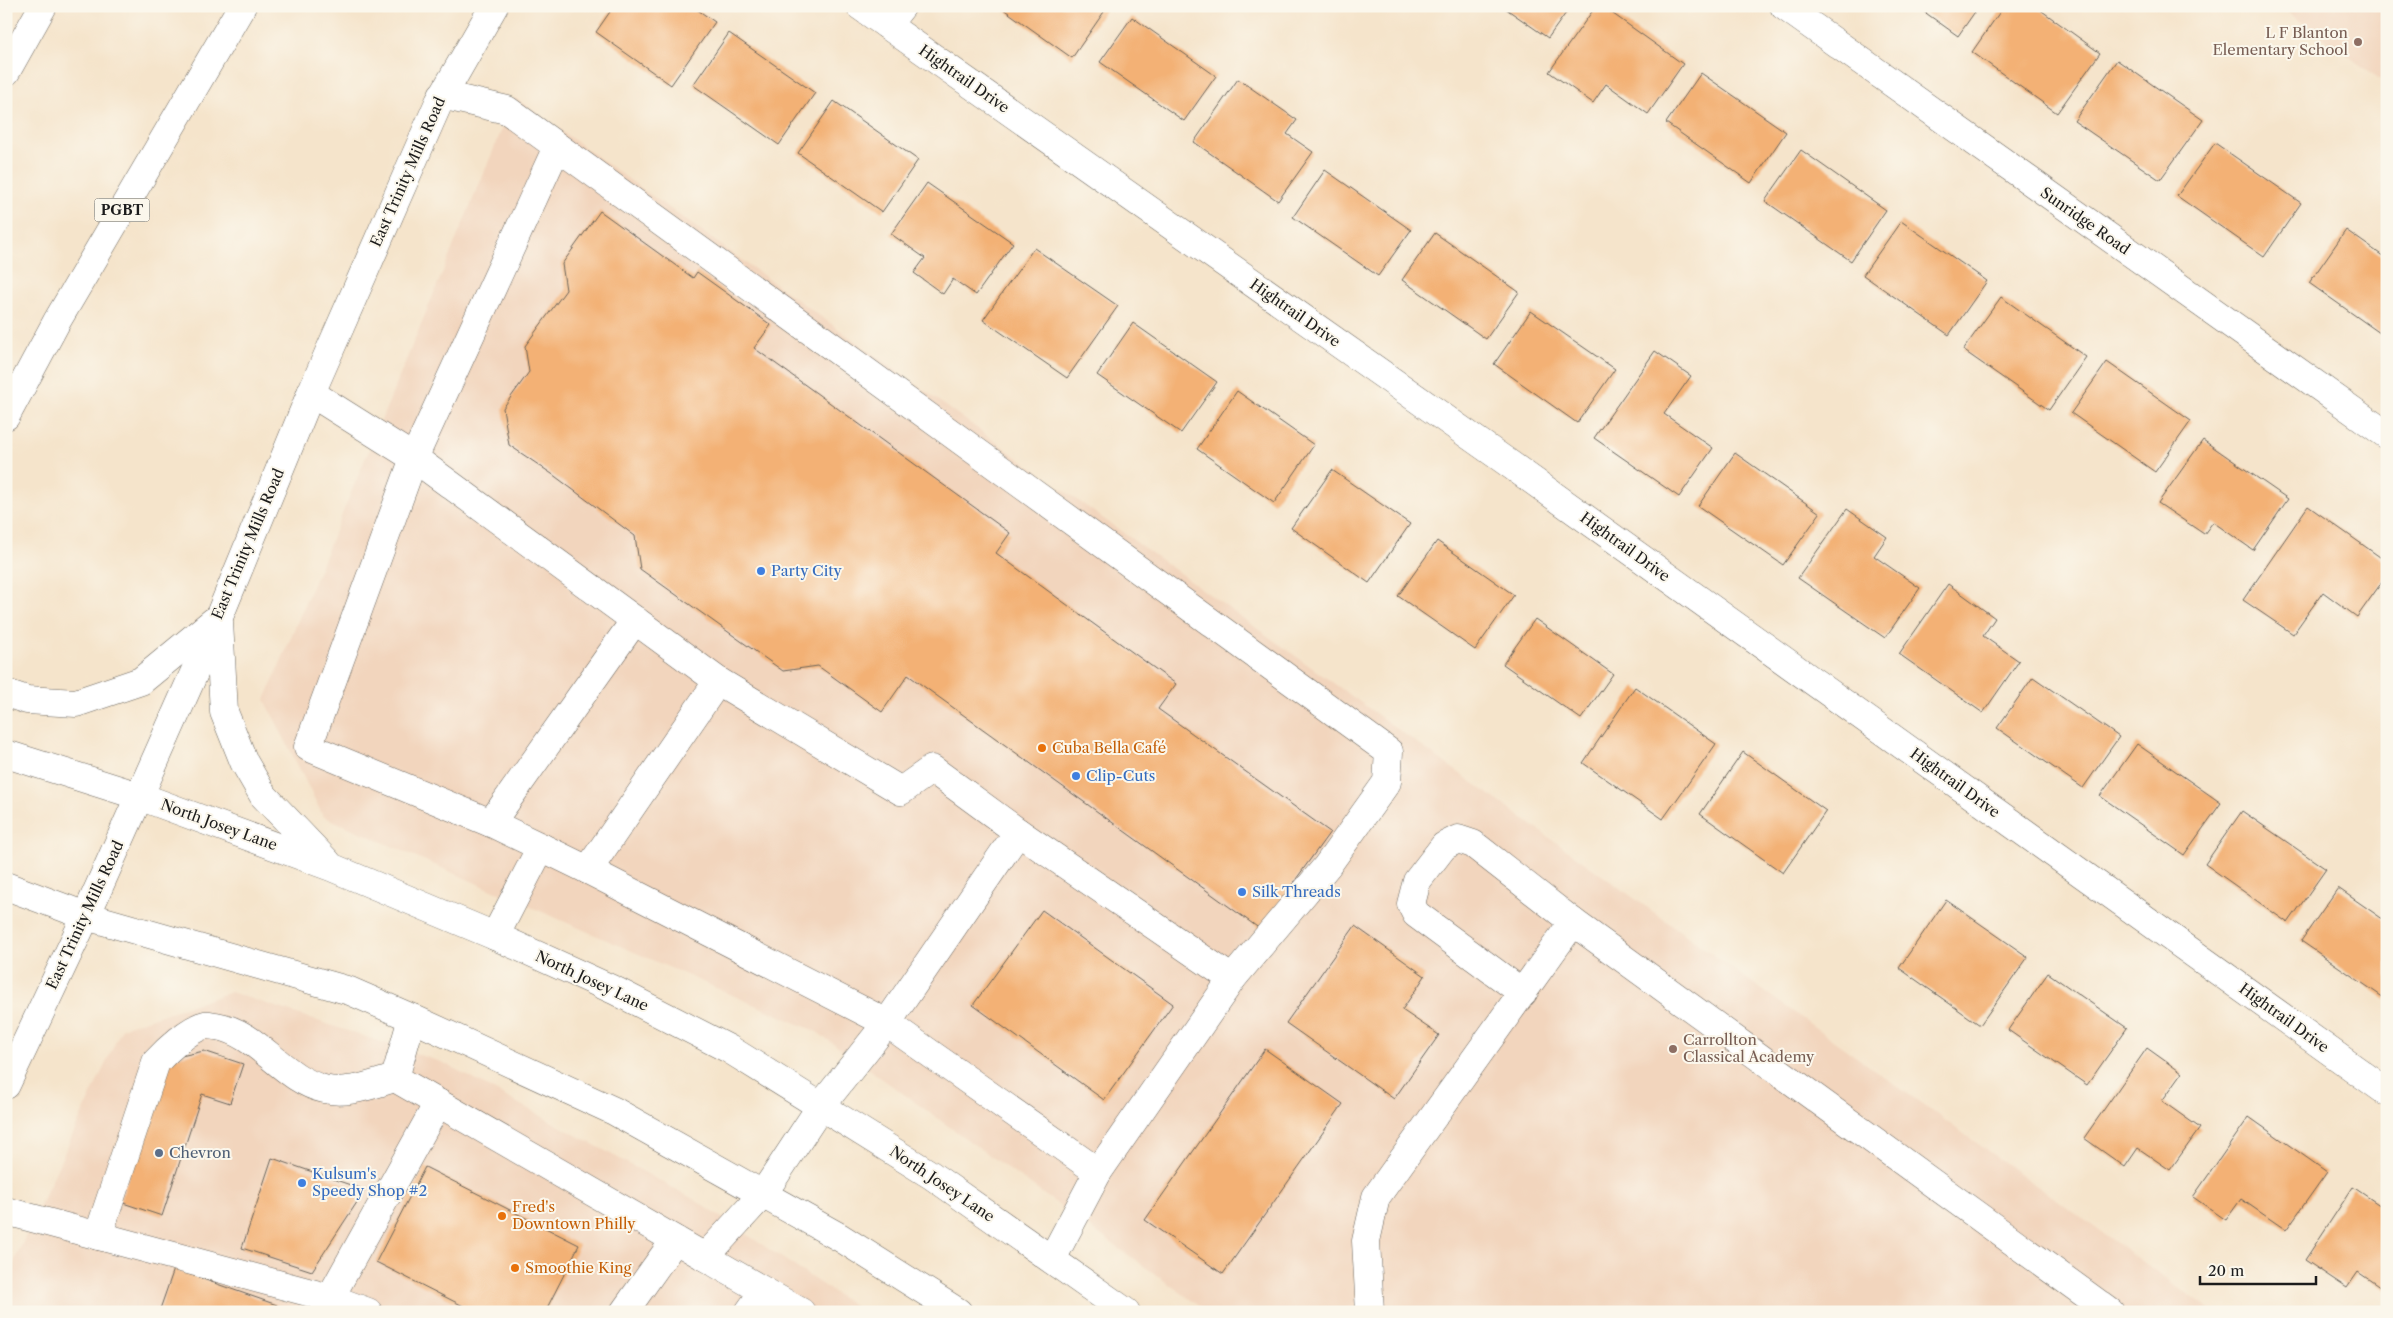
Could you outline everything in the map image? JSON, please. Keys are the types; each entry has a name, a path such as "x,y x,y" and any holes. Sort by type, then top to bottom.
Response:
{"main road":[{"path":"6,72 43,6"},
{"name":"PGBT","path":"6,416 57,321 242,6"},
{"name":"East Trinity Mills Road","path":"6,1085 86,916 219,617 311,392 442,95 494,6"},
{"name":"Hightrail Drive","path":"860,6 895,16 1488,448 2387,1092"},
{"name":"Sunridge Road","path":"1784,6 2387,435"},
{"path":"442,95 507,110 1389,752 1387,782 1327,866 1232,980 1098,1172 1052,1259"},
{"path":"557,147 414,458 308,747 491,823 588,870 887,1023 1098,1172"},
{"path":"311,392 414,458 718,681 901,791 932,769 1018,832 1232,980"},
{"path":"6,693 27,700 76,703 141,681 219,617"},
{"path":"219,617 224,712 244,762 263,795 331,867"},
{"path":"491,823 634,620"},
{"path":"588,870 718,681"},
{"name":"North Josey Lane","path":"6,754 139,796 331,867 496,936 616,990 729,1049 931,1175 1126,1312"},
{"path":"706,1258 763,1194 821,1106 887,1023 1018,832"},
{"path":"1523,992 1416,914 1411,904 1417,881 1444,846 1458,839 1473,844 1573,922 2110,1312"},
{"path":"496,936 541,847"},
{"path":"6,886 86,916 350,991 412,1018 614,1112 841,1238 929,1304 958,1312"},
{"path":"1370,1312 1366,1241 1376,1197 1573,922"},
{"path":"395,1078 412,1018"},
{"path":"98,1236 156,1062 173,1044 205,1025 226,1028 248,1038 292,1075 324,1090 351,1090 395,1078 706,1258 756,1301 801,1312"},
{"path":"327,1305 438,1103"},
{"path":"6,1211 98,1236 327,1305 368,1312"},
{"path":"624,1312 675,1240"}],"shaded area":[{"name":"L F Blanton Elementary School","path":"2279,6 2387,6 2387,78 2384,82"},
{"path":"515,98 2213,1312 1208,1312 817,1032 323,816 265,700"},
{"path":"231,992 444,1063 695,1200 863,1312 6,1312 6,1279 122,1028"}],"building":[{"path":"614,6 692,6 715,22 671,85 596,32"},
{"path":"999,6 1108,6 1072,58"},
{"path":"1502,6 1571,6 1548,38"},
{"path":"1596,6 1602,6 1683,64 1648,114 1606,84 1593,103 1549,72"},
{"path":"1916,6 1979,6 1958,36"},
{"path":"2004,6 2035,6 2100,53 2057,113 1972,52"},
{"path":"1132,17 1216,76 1184,121 1100,62"},
{"path":"729,33 815,93 779,145 693,85"},
{"path":"2117,60 2203,120 2160,180 2074,121"},
{"path":"1701,73 1786,132 1751,183 1666,123"},
{"path":"1238,79 1297,120 1287,134 1313,152 1278,201 1194,142"},
{"path":"834,101 918,160 882,212 798,153"},
{"path":"2215,143 2301,203 2264,257 2177,196"},
{"path":"1801,150 1886,210 1851,261 1765,201"},
{"path":"1325,170 1411,230 1378,276 1293,217"},
{"path":"927,183 1013,243 976,295 953,279 943,294 914,273 925,258 891,234"},
{"path":"600,211 693,278 697,272 771,325 754,348 1010,533 996,553 1176,684 1158,709 1330,832 1260,929 908,675 882,712 818,666 783,671 640,569 635,536 552,474 509,445 503,408 529,372 525,346 566,290 562,264"},
{"path":"1901,221 1987,281 1949,335 1863,275"},
{"path":"2346,230 2387,259 2387,338 2309,283"},
{"path":"1435,233 1519,292 1486,339 1402,280"},
{"path":"1034,248 1118,306 1067,378 983,320"},
{"path":"2001,297 2086,357 2049,410 1963,350"},
{"path":"1531,311 1615,369 1577,423 1494,364"},
{"path":"1133,323 1217,382 1181,433 1097,375"},
{"path":"1655,351 1691,376 1664,414 1713,448 1679,497 1594,438"},
{"path":"2107,362 2191,421 2155,472 2071,413"},
{"path":"1237,391 1314,445 1274,503 1197,449"},
{"path":"2203,440 2288,499 2253,550 2213,522 2204,534 2158,503"},
{"path":"1735,453 1820,513 1783,565 1698,506"},
{"path":"1332,470 1410,524 1369,583 1291,528"},
{"path":"2308,506 2387,562 2387,575 2357,617 2323,592 2293,634 2243,600"},
{"path":"1847,509 1887,537 1874,556 1920,588 1885,638 1798,578"},
{"path":"1437,541 1514,595 1475,650 1398,596"},
{"path":"1948,584 1995,618 1983,636 2019,661 1983,713 1899,654"},
{"path":"1535,619 1613,674 1581,719 1503,664"},
{"path":"2033,677 2119,737 2083,788 1997,728"},
{"path":"1635,687 1716,744 1663,819 1583,763"},
{"path":"2137,744 2221,803 2184,855 2100,796"},
{"path":"1743,752 1826,811 1783,873 1700,814"},
{"path":"2242,811 2326,869 2288,923 2205,864"},
{"path":"2338,888 2387,922 2387,1000 2301,941"},
{"path":"1946,900 2028,957 1980,1025 1899,968"},
{"path":"1042,910 1173,1004 1104,1100 973,1005"},
{"path":"1355,926 1425,976 1402,1010 1439,1035 1394,1099 1286,1023"},
{"path":"2048,973 2127,1028 2087,1085 2008,1030"},
{"path":"2147,1048 2182,1073 2162,1101 2200,1128 2170,1170 2138,1148 2125,1167 2084,1138"},
{"path":"1265,1049 1343,1104 1223,1274 1145,1220"},
{"name":"Chevron","path":"204,1051 243,1064 230,1103 202,1094 162,1216 120,1202 167,1059"},
{"path":"2249,1117 2327,1172 2286,1230 2241,1199 2226,1220 2193,1197"},
{"path":"272,1158 365,1190 312,1271 242,1248"},
{"path":"425,1167 579,1245 545,1312 475,1312 376,1262"},
{"path":"2353,1187 2387,1210 2387,1292 2358,1272 2347,1288 2305,1260"},
{"path":"174,1269 277,1305 274,1312 159,1312"}],"place":[{"name":"L F Blanton Elementary School","path":"2358,42"},
{"name":"Party City","path":"761,571"},
{"name":"Cuba Bella Café","path":"1042,748"},
{"name":"Clip-Cuts","path":"1076,776"},
{"name":"Silk Threads","path":"1242,892"},
{"name":"Carrollton Classical Academy","path":"1673,1049"},
{"name":"Chevron","path":"159,1153"},
{"name":"Kulsum's Speedy Shop #2","path":"302,1183"},
{"name":"Fred's Downtown Philly","path":"502,1216"},
{"name":"Smoothie King","path":"515,1268"}]}
